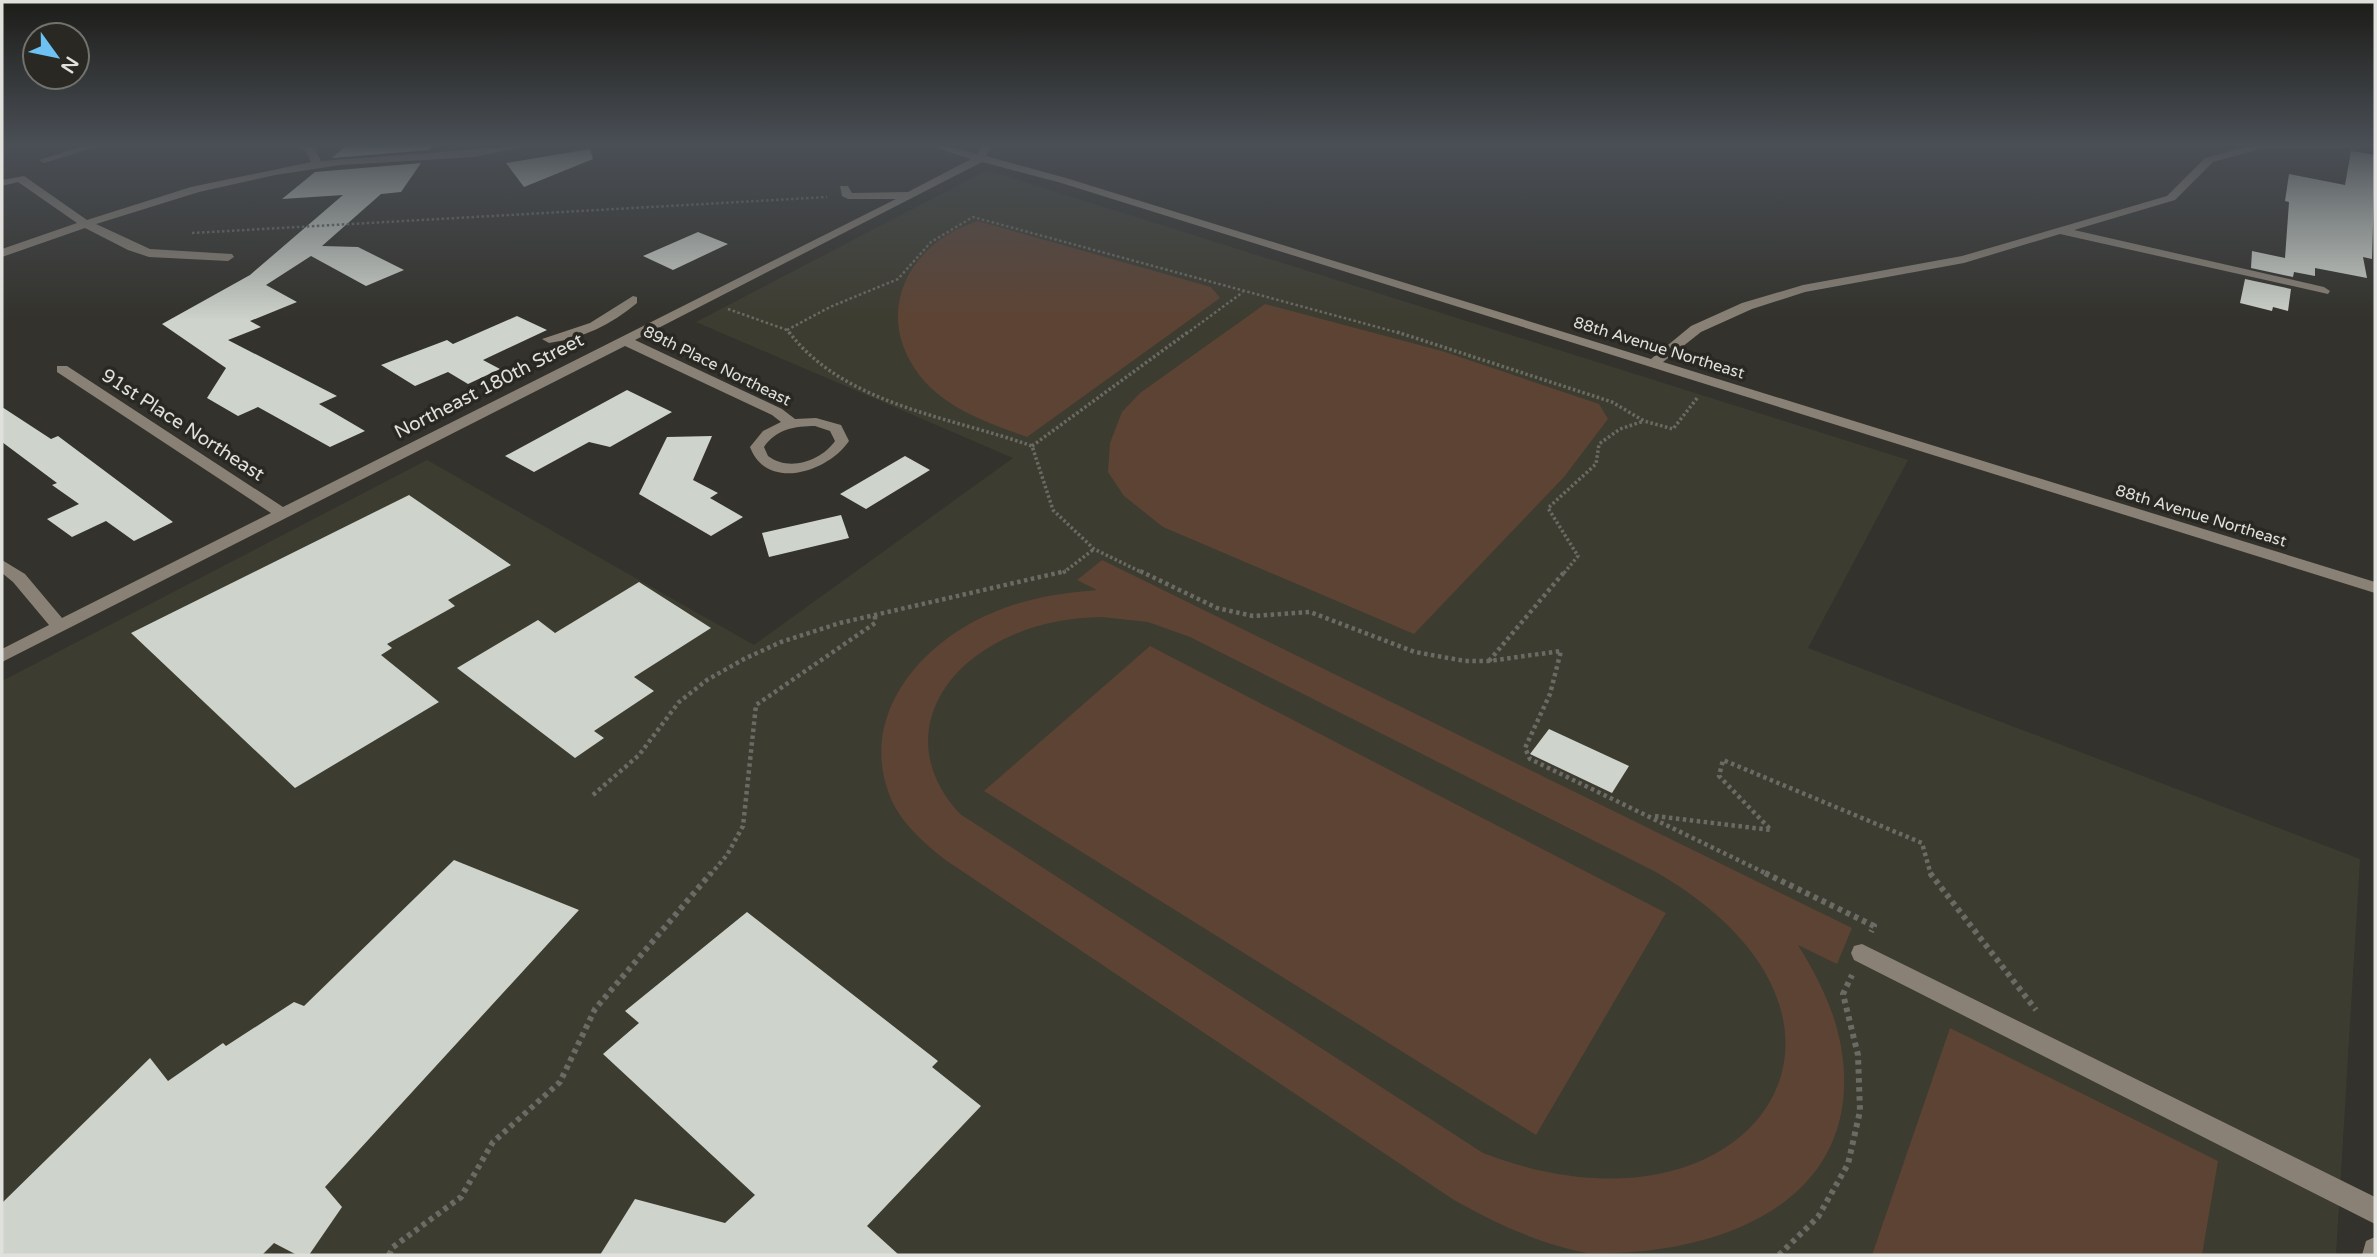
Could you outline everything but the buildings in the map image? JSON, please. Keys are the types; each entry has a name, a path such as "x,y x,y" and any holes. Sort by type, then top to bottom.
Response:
{"street":[{"path":"56,204 86,224 149,253 228,257"},
{"path":"2,253 152,204"},
{"name":"Northeast 180th Street","path":"2,656 894,204"},
{"name":"88th Avenue Northeast","path":"1138,204 2375,588"},
{"path":"1653,364 1696,329 1747,306 1803,289 1964,258 2152,204"},
{"path":"2059,231 2324,291"},
{"path":"549,339 573,336 605,321 633,300"},
{"name":"89th Place Northeast","path":"605,321 632,338 777,412 791,424 827,424 841,434 839,449 822,462 810,466 783,468 763,461 757,447 761,440 768,433 791,424"},
{"name":"91st Place Northeast","path":"62,369 282,513"},
{"path":"2,565 19,578 60,627"},
{"path":"1862,953 2375,1211"},
{"path":"2375,1250 2375,1255"}],"path":[{"path":"189,233 659,204"},
{"path":"787,330 830,307 898,279 932,242 973,217 1433,342 1612,402 1644,421 1673,429 1698,396 1705,381"},
{"path":"1032,446 1244,292"},
{"path":"704,301 787,330 803,351 833,374 943,421 1032,446"},
{"path":"1489,661 1578,556 1548,508 1596,464 1599,444 1620,429 1644,421"},
{"path":"1032,446 1053,510 1094,549 1217,608 1253,616 1310,612 1415,652 1465,661 1489,661 1560,651 1550,694 1525,748 1530,759 1874,926 1843,994 1858,1055 1860,1111 1848,1164 1818,1217 1780,1255"},
{"path":"593,795 639,755 679,702 707,680 780,642 875,615 1037,582 1063,573 1094,549"},
{"path":"389,1255 393,1247 461,1197 494,1142 560,1082 595,1009 727,855 743,826 756,705 874,623 875,615"},
{"path":"1651,816 1771,830 1719,776 1723,760 1922,843 1931,876 2042,1018"}],"shaded area":[{"path":"923,204 1094,204 1908,460 1808,648 2360,859 2336,1255 2,1255 2,681 427,460 754,645 1013,458 696,322"},
{"path":"978,221 1211,287 1220,298 1027,437 969,414 931,388 920,376 906,352 899,328 899,305 905,283 916,263 933,245 954,231"},
{"path":"1265,304 1442,351 1599,404 1608,419 1564,477 1414,634 1163,527 1124,496 1108,472 1110,443 1122,412 1140,393"},
{"path":"1102,560 1852,928 1837,964 1798,945 1830,1006 1844,1073 1840,1121 1823,1160 1797,1192 1762,1216 1722,1234 1678,1246 1632,1252 1587,1253 1535,1239 1454,1200 944,859 905,822 889,794 882,764 883,736 890,709 903,684 942,642 966,626 1005,608 1044,597 1097,590 1077,580","holes":["1102,617 1148,622 1190,637 1654,871 1732,930 1775,992 1785,1053 1767,1107 1724,1148 1660,1174 1578,1177 1483,1153 960,814 941,788 931,762 928,736 933,711 945,688 963,667 985,649 1013,635 1046,624"]},
{"path":"1150,646 1666,913 1536,1135 984,791"},
{"path":"1950,1028 2218,1161 2202,1255 1872,1255"}]}
